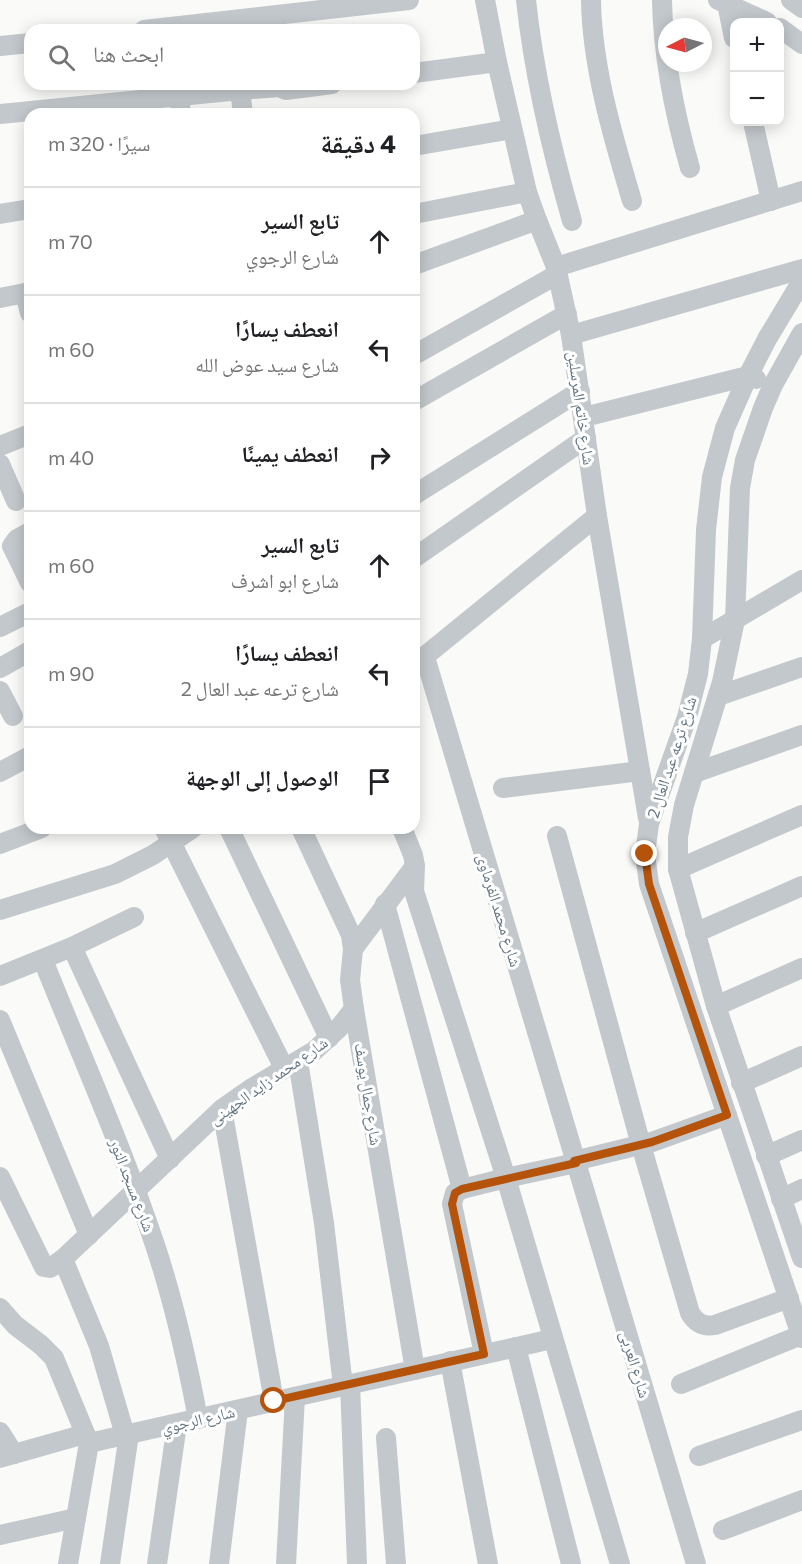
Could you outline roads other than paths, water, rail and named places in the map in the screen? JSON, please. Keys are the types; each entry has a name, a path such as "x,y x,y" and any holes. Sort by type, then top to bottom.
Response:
{"street":[{"path":"197,24 409,0"},
{"name":"شارع خاتم المرسلين","path":"485,0 512,129 528,192 557,271 567,314 597,516 649,824"},
{"path":"526,0 540,100 554,161 572,220"},
{"path":"591,0 600,75 613,138 632,201"},
{"path":"662,0 664,54 670,93 690,168"},
{"path":"790,0 802,8"},
{"path":"722,2 758,18"},
{"path":"722,2 730,24"},
{"path":"784,31 802,44"},
{"path":"0,46 24,44"},
{"path":"420,72 497,62"},
{"path":"116,108 180,105 240,90 242,108"},
{"path":"0,114 24,113"},
{"path":"754,126 771,201"},
{"path":"420,145 512,129"},
{"path":"420,351 557,271 802,191"},
{"path":"420,213 528,192"},
{"path":"0,213 24,210"},
{"path":"420,263 537,220"},
{"path":"571,335 802,269"},
{"name":"شارع ترعه عبد العال 2","path":"802,281 767,339 725,428 712,477 706,530 702,639 698,674 687,717 649,824 645,854 649,884 802,1336"},
{"path":"0,298 24,293"},
{"path":"420,397 567,314"},
{"name":"شارع ترعه عبد العال 2","path":"802,333 773,385 754,430 740,488 735,620 718,696 684,805 678,837 678,869 716,1006 802,1258"},
{"path":"584,417 748,376 773,385"},
{"path":"420,491 580,391"},
{"path":"0,446 24,436"},
{"path":"420,554 586,438"},
{"path":"0,464 16,501"},
{"path":"420,660 597,516"},
{"path":"24,535 17,539 12,546 24,571"},
{"path":"702,639 802,580"},
{"path":"0,627 24,615"},
{"path":"0,668 24,654"},
{"name":"شارع محمد الفرماوى","path":"420,664 575,1162"},
{"path":"718,696 802,667"},
{"path":"0,691 13,716"},
{"path":"694,773 802,735"},
{"path":"0,772 24,759"},
{"path":"503,788 640,771"},
{"path":"678,869 802,815"},
{"path":"0,844 26,834"},
{"path":"232,834 328,1038"},
{"name":"شارع جمال يوسف","path":"304,834 351,934 353,949 350,980 354,1009 415,1370"},
{"path":"404,834 415,866 414,891 506,1179 620,1564"},
{"path":"0,910 115,874 168,836 291,1065 324,1223 347,1385 357,1564"},
{"path":"557,836 641,1145 690,1313 699,1324 714,1325 789,1298"},
{"path":"353,949 415,866"},
{"path":"695,933 802,886"},
{"path":"385,904 462,1189"},
{"path":"0,976 43,960 134,917"},
{"path":"72,947 170,1159"},
{"name":"شارع مسجد النور","path":"43,960 136,1191 172,1303 198,1419"},
{"path":"680,977 705,966"},
{"path":"716,1006 802,968"},
{"name":"شارع محمد زايد الجهينى","path":"55,1264 222,1109 291,1065 328,1038 354,1009"},
{"path":"0,1020 89,1234"},
{"path":"741,1083 802,1056"},
{"path":"222,1109 274,1401"},
{"path":"484,1354 452,1204 455,1193 462,1189 641,1145 690,1130 727,1115"},
{"path":"766,1156 802,1140"},
{"name":"شارع العربى","path":"575,1162 696,1564"},
{"path":"0,1177 44,1267 55,1264 99,1346 127,1435 110,1564"},
{"path":"781,1199 802,1189"},
{"path":"0,1308 15,1325 54,1358 87,1439 68,1564"},
{"path":"681,1384 802,1336"},
{"name":"شارع الرجوي","path":"7,1456 87,1439 127,1435 552,1339"},
{"path":"516,1347 571,1564"},
{"path":"450,1362 488,1564"},
{"path":"286,1564 295,1397"},
{"path":"219,1564 238,1410"},
{"path":"699,1456 802,1420"},
{"path":"157,1564 177,1424"},
{"path":"0,1432 7,1456"},
{"path":"386,1438 396,1564"},
{"path":"723,1530 802,1500"},
{"path":"0,1535 76,1518"}]}
